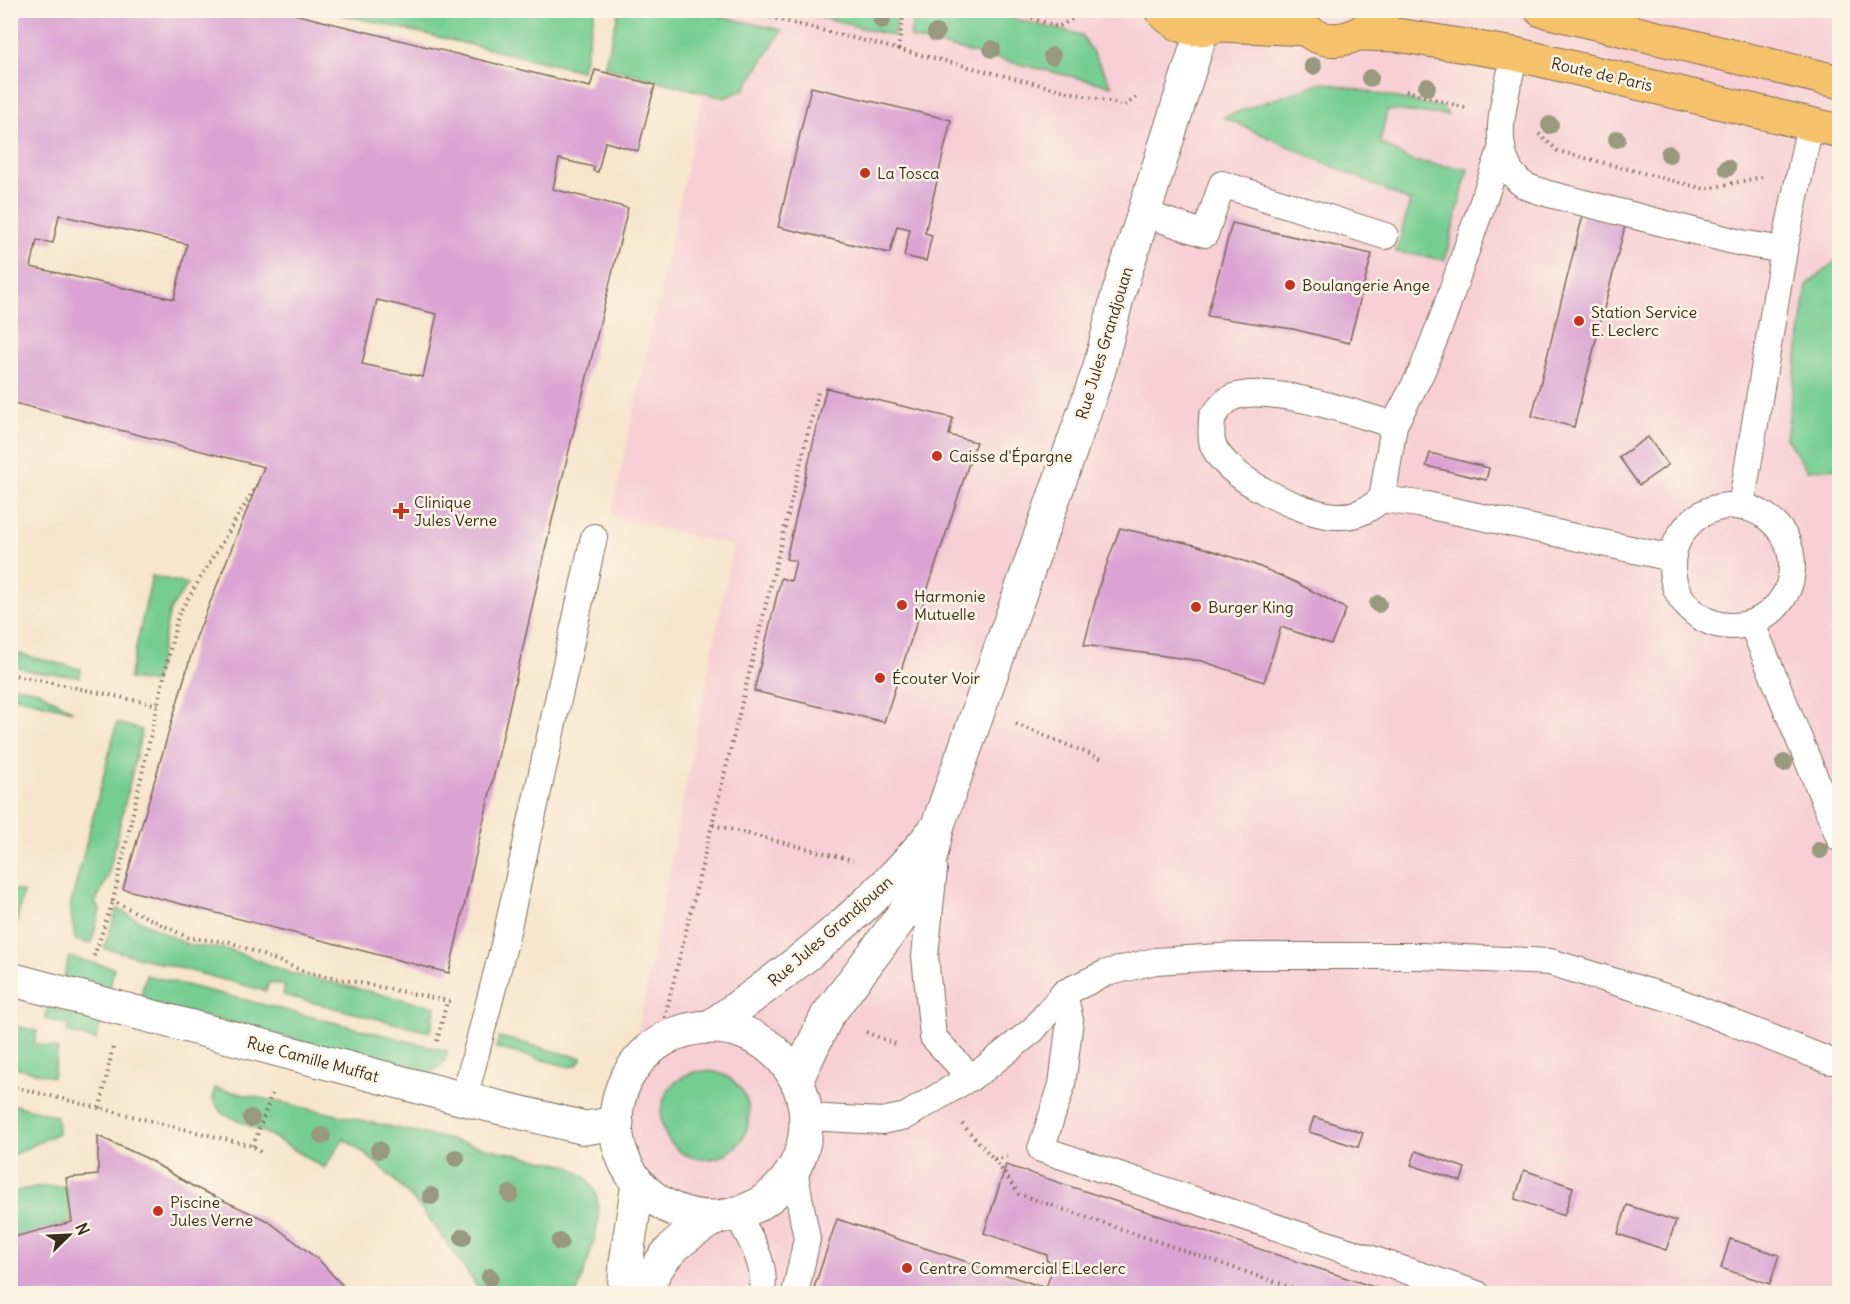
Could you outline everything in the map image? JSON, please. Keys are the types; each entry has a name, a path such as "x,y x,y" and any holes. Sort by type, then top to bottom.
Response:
{"main road":[{"path":"1161,10 1180,26 1221,22 1299,20"},
{"path":"1541,10 1839,82"},
{"name":"Route de Paris","path":"1299,20 1334,40 1344,40 1373,22 1397,35 1515,54 1824,128"}],"street":[{"name":"Rue Jules Grandjouan","path":"797,1079 827,1016 916,895 926,876 938,825 1099,370 1117,298 1143,213 1221,22"},
{"name":"Rue Jules Grandjouan","path":"710,1027 785,972 876,894 914,856 938,825"},
{"name":"Rue Camille Muffat","path":"10,979 464,1099 585,1128 617,1124"},
{"path":"644,1293 654,1270 672,1246 728,1215 770,1197 794,1170 806,1136 807,1117 797,1079 784,1059 766,1043 745,1032 722,1026 678,1032 659,1041 643,1054 630,1071 621,1089 617,1124 620,1150 638,1183 651,1196 683,1213 728,1215"},
{"path":"624,1293 626,1262 638,1183"}],"lane":[{"path":"1515,54 1502,118 1502,147 1508,169 1521,184 1545,193 1741,243 1784,250"},
{"path":"1741,507 1784,250 1824,128"},
{"path":"1394,424 1285,396 1254,393 1230,398 1212,417 1212,443 1226,466 1288,503 1336,516 1363,514 1382,499 1394,424 1422,371 1502,147"},
{"path":"1143,213 1205,234 1221,184 1385,236"},
{"path":"1382,499 1426,505 1672,558"},
{"path":"1725,506 1741,507 1760,513 1776,525 1787,542 1792,561 1790,581 1783,599 1769,614 1752,624 1732,627 1712,623 1694,613 1681,597 1673,579 1672,558 1680,536 1696,518 1710,510 1725,506"},
{"path":"464,1099 507,933 594,537"},
{"path":"1752,624 1839,839"},
{"path":"938,825 925,956 928,1003 933,1037 971,1078"},
{"path":"807,1117 882,1121 906,1116 971,1078 1033,1030 1064,993 1106,973 1155,961 1236,957 1420,956 1550,962 1675,1000 1830,1060 1839,1061"},
{"path":"1064,993 1070,1020 1062,1085 1041,1149 1477,1293"},
{"path":"794,1170 807,1239 795,1293"},
{"path":"728,1215 760,1262 764,1285 761,1293"}],"path":[{"path":"741,10 1125,106 1142,92"},
{"path":"898,50 904,10"},
{"path":"1009,10 1058,27 1074,18"},
{"path":"1406,91 1467,108"},
{"path":"1535,130 1558,151 1705,189 1764,177"},
{"path":"659,1041 818,392"},
{"path":"94,956 113,901 178,615 257,484"},
{"path":"10,674 158,705"},
{"path":"1018,725 1102,759"},
{"path":"713,825 860,862"},
{"path":"113,901 189,938 230,942 306,972 486,1009"},
{"path":"436,1041 447,1001"},
{"path":"855,1028 904,1048"},
{"path":"10,1086 253,1146 261,1153"},
{"path":"253,1146 273,1090"},
{"path":"955,1117 994,1160 1019,1194 1310,1293"},
{"path":"994,1160 1041,1149"}],"shaded area":[{"path":"721,11 1839,11 1839,1293 657,1293 683,1213 651,1196 628,1167 620,1150 616,1110 621,1089 630,1071 733,546 611,516"}],"green space":[{"path":"595,10 582,71 327,11"},
{"path":"619,11 695,11 782,30 744,90 724,98 604,67"},
{"path":"795,11 898,11 894,36"},
{"path":"914,11 981,11 1082,35 1112,86 910,38"},
{"path":"1323,82 1443,108 1448,115 1387,110 1380,143 1412,161 1468,169 1445,260 1396,252 1410,201 1223,117"},
{"path":"1839,258 1839,468 1807,470 1786,438 1807,285"},
{"path":"152,576 188,584 170,610 154,683 129,679"},
{"path":"11,652 81,669 80,677 33,672 11,665"},
{"path":"11,685 38,691 73,711 11,696"},
{"path":"117,723 142,730 108,876 95,903 100,910 91,944 75,940 70,907"},
{"path":"10,889 23,892 16,926 11,925"},
{"path":"117,909 189,945 231,950 290,973 436,1007 430,1032 283,995 285,986 269,982 266,991 104,948"},
{"path":"69,957 114,968 109,991 63,980"},
{"path":"146,975 447,1051 444,1063 429,1074 140,1000"},
{"path":"48,1007 101,1022 96,1040 67,1033 68,1025 45,1019"},
{"path":"11,1025 37,1031 34,1043 58,1049 53,1077 11,1066"},
{"path":"499,1037 582,1058 577,1065 570,1067 496,1048"},
{"path":"696,1071 714,1071 730,1078 742,1090 749,1106 749,1124 742,1140 730,1152 714,1159 696,1159 680,1152 668,1140 661,1124 661,1106 668,1090 680,1078"},
{"path":"215,1088 569,1166 588,1180 595,1192 598,1206 595,1236 577,1293 481,1293 421,1208 404,1189 366,1155 344,1139 324,1168 270,1135 221,1113 213,1099"},
{"path":"11,1104 57,1116 58,1133 11,1156"},
{"path":"67,1186 72,1222 11,1238 11,1192 36,1187"}],"building":[{"name":"Clinique Jules Verne","path":"10,10 278,10 590,87 595,70 655,85 638,151 605,142 598,172 593,171 594,167 559,159 553,189 628,208 548,537 449,973 123,889 196,638 264,467 10,402","holes":["59,215 187,244 174,299 31,267 37,240 53,243","377,300 437,314 423,377 362,364"]},
{"name":"La Tosca","path":"811,87 951,120 925,233 932,235 926,261 904,256 910,229 897,226 890,253 778,227"},
{"name":"Station Service E. Leclerc","path":"1583,215 1625,226 1574,427 1532,416"},
{"name":"Boulangerie Ange","path":"1232,223 1372,254 1349,343 1293,329 1207,316"},
{"path":"826,388 953,418 949,435 976,442 884,722 754,691 781,578 791,581 796,561 786,559"},
{"path":"1648,437 1668,465 1639,485 1619,457"},
{"path":"1430,453 1489,468 1486,480 1426,466"},
{"name":"Burger King","path":"1120,528 1195,545 1253,564 1295,582 1341,606 1346,610 1331,644 1281,627 1264,682 1202,661 1084,645 1100,583"},
{"path":"1314,1117 1363,1133 1358,1147 1309,1132"},
{"name":"Piscine Jules Verne","path":"98,1136 146,1158 194,1187 268,1221 320,1261 350,1294 10,1294 10,1238 72,1222 66,1178 98,1175"},
{"path":"1416,1151 1465,1168 1461,1181 1411,1165"},
{"path":"1006,1165 1392,1294 812,1294 837,1219 1046,1288 1054,1264 1046,1260 1047,1255 984,1233"},
{"path":"1524,1170 1573,1187 1564,1216 1515,1199"},
{"path":"1627,1205 1676,1221 1666,1250 1618,1234"},
{"path":"1730,1239 1779,1255 1770,1284 1721,1268"}],"place":[{"name":"La Tosca","path":"865,173"},
{"name":"Boulangerie Ange","path":"1290,285"},
{"name":"Station Service E. Leclerc","path":"1579,321"},
{"name":"Caisse d'Épargne","path":"937,456"},
{"name":"Clinique Jules Verne","path":"401,511"},
{"name":"Harmonie Mutuelle","path":"902,605"},
{"name":"Burger King","path":"1196,607"},
{"name":"Écouter Voir","path":"880,678"},
{"name":"Piscine Jules Verne","path":"158,1211"},
{"name":"Centre Commercial E.Leclerc","path":"907,1268"}]}
